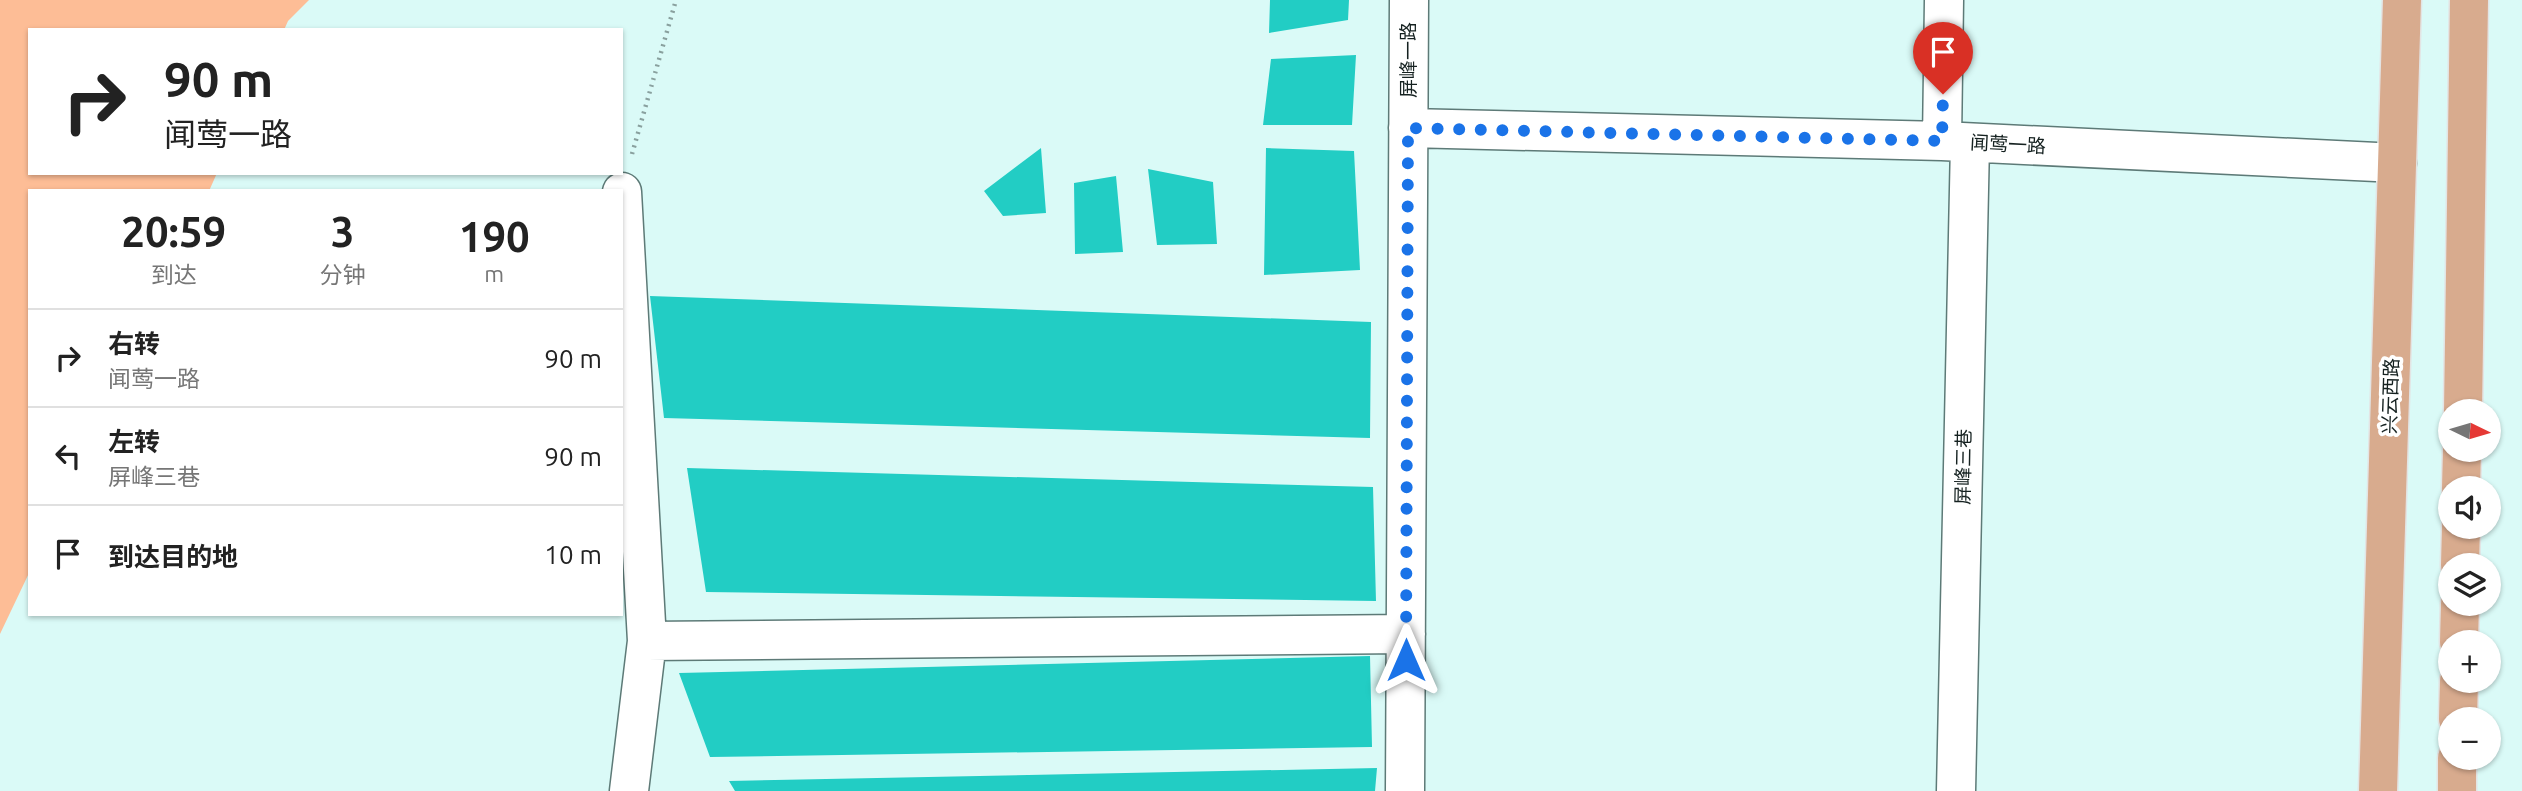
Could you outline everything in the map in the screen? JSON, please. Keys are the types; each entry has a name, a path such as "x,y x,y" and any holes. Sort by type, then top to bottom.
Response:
{"main road":[{"name":"兴云西路","path":"2378,791 2402,0"},
{"path":"2463,399 2469,0"},
{"path":"2457,791 2458,770"}],"street":[{"name":"屏峰一路","path":"1405,791 1409,0"},
{"name":"屏峰三巷","path":"1944,0 1956,142 1956,791"},
{"name":"闻莺一路","path":"1408,128 1956,142 2398,163"},
{"path":"623,210 647,641 629,791"},
{"path":"647,641 1406,634"}],"path":[{"path":"623,189 676,0"}],"shaded area":[{"path":"0,0 309,0 288,21 285,28 28,28 28,175 216,175 210,189 28,189 28,575 0,634"}],"building":[{"path":"1270,0 1349,0 1348,20 1269,33"},
{"path":"1356,55 1352,125 1263,125 1271,59"},
{"path":"1041,148 1046,213 1003,216 984,191"},
{"path":"1266,148 1354,151 1360,270 1264,275"},
{"path":"1148,169 1213,182 1217,244 1157,245"},
{"path":"1116,176 1123,252 1075,254 1074,183"},
{"path":"650,296 1371,322 1370,438 664,418"},
{"path":"687,468 1373,487 1376,601 706,592"},
{"path":"1370,656 1372,747 710,757 679,673"},
{"path":"1377,768 1375,791 735,791 729,781"}],"route":[{"path":"1406,660 1408,128 1942,141 1943,94"}]}
